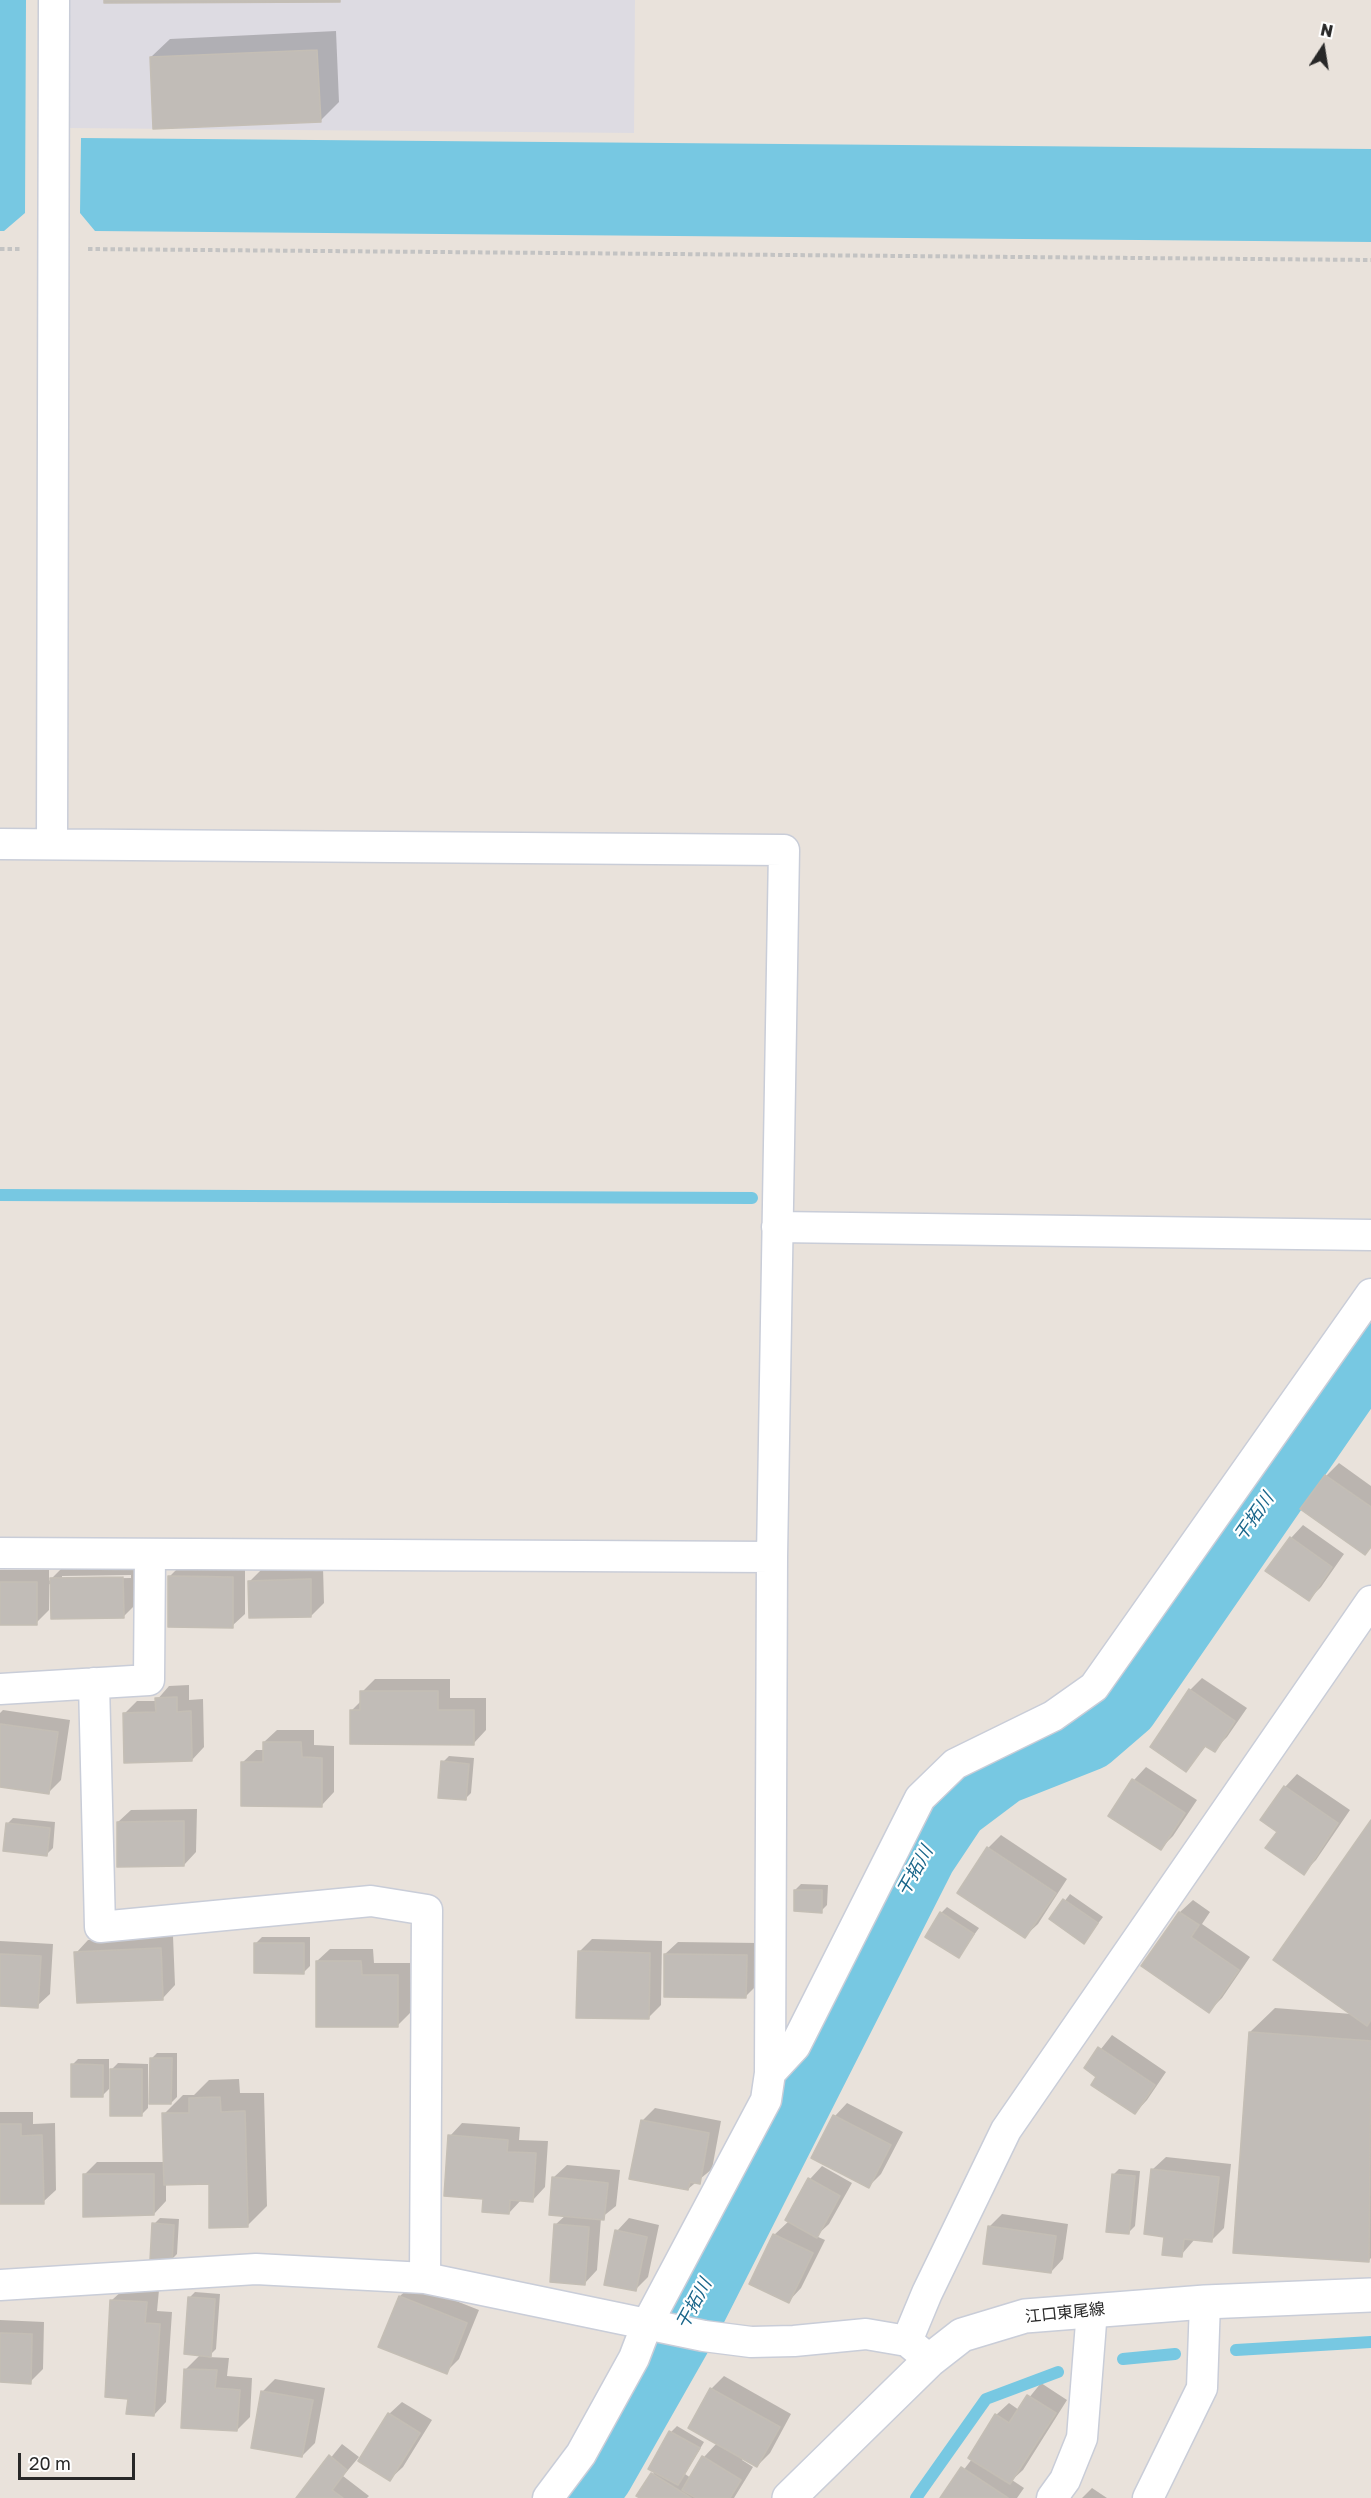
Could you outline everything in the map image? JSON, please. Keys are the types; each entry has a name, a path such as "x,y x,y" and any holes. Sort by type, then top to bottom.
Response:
{"main road":[{"name":"江口東尾線","path":"789,2498 919,2350 1025,2316 1205,2301 1371,2295"}],"street":[{"path":"52,844 54,0"},
{"path":"0,844 783,850 771,1557 770,2073 766,2100 652,2325 581,2454 548,2498"},
{"path":"777,1227 1371,1235"},
{"path":"770,2073 795,2046 920,1798 955,1764 1053,1716 1094,1687 1371,1294"},
{"path":"0,1553 771,1557"},
{"path":"0,1689 149,1680 150,1554"},
{"path":"0,2285 256,2269 424,2278 705,2336 762,2342 866,2334 919,2350 927,2293 1006,2130 1371,1601"},
{"path":"94,1683 100,1928 371,1901 427,1910 424,2278"},
{"path":"1148,2498 1202,2388 1205,2301"},
{"path":"1052,2498 1065,2480 1082,2438 1092,2310"}],"path":[{"path":"0,249 1371,260"}],"shaded area":[{"path":"69,0 635,0 634,133 68,128"}],"water":[{"path":"0,0 26,0 25,213 4,231 0,231"},
{"path":"81,138 1371,149 1371,242 95,231 80,213"}],"building":[{"path":"104,0 340,0 340,2 104,3"},
{"path":"317,50 321,122 153,129 150,57"},
{"path":"1325,1475 1371,1507 1371,1547 1365,1555 1300,1509"},
{"path":"1290,1537 1332,1567 1309,1601 1265,1571"},
{"path":"168,1576 233,1577 233,1628 168,1627"},
{"path":"123,1577 124,1618 51,1619 50,1578"},
{"path":"311,1579 311,1617 249,1618 248,1581"},
{"path":"0,1582 37,1582 37,1625 0,1625"},
{"path":"1189,1689 1235,1721 1215,1752 1205,1746 1186,1772 1150,1747"},
{"path":"360,1691 438,1691 438,1710 474,1710 474,1745 350,1744 350,1710 360,1710"},
{"path":"177,1697 177,1712 191,1711 192,1761 124,1763 123,1713 156,1712 155,1698"},
{"path":"0,1724 58,1732 49,1794 0,1787"},
{"path":"263,1742 301,1742 302,1757 322,1758 322,1807 241,1806 241,1762 263,1762"},
{"path":"441,1761 469,1764 466,1800 438,1798"},
{"path":"1132,1779 1185,1813 1161,1850 1108,1816"},
{"path":"1284,1786 1338,1823 1304,1875 1265,1848 1277,1832 1260,1820"},
{"path":"1371,1820 1371,2020 1367,2026 1273,1960"},
{"path":"184,1821 184,1866 117,1867 117,1822"},
{"path":"6,1823 50,1828 47,1856 3,1851"},
{"path":"987,1847 1056,1893 1025,1938 957,1893"},
{"path":"794,1890 822,1890 822,1913 794,1911"},
{"path":"1063,1899 1098,1923 1084,1944 1049,1919"},
{"path":"940,1912 974,1934 959,1958 925,1937"},
{"path":"1179,1912 1199,1925 1191,1937 1239,1970 1209,2013 1141,1966"},
{"path":"254,1943 304,1943 304,1974 254,1973"},
{"path":"161,1948 163,2000 77,2003 74,1952"},
{"path":"578,1951 650,1953 649,2019 576,2018"},
{"path":"0,1954 41,1956 38,2008 0,2006"},
{"path":"664,1954 747,1955 746,1998 664,1997"},
{"path":"316,1961 361,1961 362,1975 398,1975 398,2027 316,2027"},
{"path":"1249,2032 1371,2041 1369,2262 1233,2253"},
{"path":"1098,2047 1155,2085 1135,2114 1091,2085 1096,2077 1084,2068"},
{"path":"150,2058 172,2058 171,2104 149,2104"},
{"path":"71,2064 103,2065 103,2097 71,2097"},
{"path":"110,2069 142,2069 142,2116 110,2116"},
{"path":"220,2097 221,2112 245,2111 248,2227 209,2228 209,2184 164,2185 162,2113 189,2113 189,2098"},
{"path":"833,2115 891,2145 869,2188 811,2158"},
{"path":"641,2120 709,2133 700,2184 690,2182 688,2190 629,2179"},
{"path":"0,2124 21,2124 21,2136 42,2135 44,2204 0,2204"},
{"path":"448,2135 508,2140 507,2152 536,2153 533,2202 510,2200 509,2214 482,2212 483,2199 444,2196"},
{"path":"1151,2169 1219,2177 1212,2242 1184,2239 1182,2257 1162,2255 1164,2237 1144,2234"},
{"path":"83,2174 154,2174 154,2215 83,2217"},
{"path":"1112,2174 1135,2176 1129,2234 1106,2232"},
{"path":"552,2177 608,2183 604,2220 549,2215"},
{"path":"808,2178 840,2196 817,2238 785,2220"},
{"path":"152,2223 174,2225 172,2261 150,2260"},
{"path":"554,2224 589,2227 585,2285 550,2282"},
{"path":"988,2226 1056,2236 1051,2273 983,2264"},
{"path":"615,2230 647,2237 636,2291 604,2285"},
{"path":"773,2234 813,2253 789,2303 749,2284"},
{"path":"399,2296 467,2323 447,2374 378,2347"},
{"path":"188,2297 215,2299 211,2357 184,2354"},
{"path":"110,2300 147,2302 145,2323 160,2324 154,2416 126,2414 128,2399 105,2397"},
{"path":"0,2333 32,2334 31,2384 0,2382"},
{"path":"184,2369 217,2370 215,2388 240,2390 237,2431 181,2428"},
{"path":"710,2388 780,2427 757,2467 688,2428"},
{"path":"261,2391 313,2400 302,2457 251,2448"},
{"path":"1027,2395 1056,2413 1010,2484 968,2458 995,2414 1009,2423"},
{"path":"388,2413 420,2433 390,2481 358,2461"},
{"path":"669,2431 700,2448 678,2485 648,2469"},
{"path":"329,2455 347,2470 332,2490 343,2498 296,2498"},
{"path":"702,2456 741,2480 730,2498 696,2498 682,2490"},
{"path":"961,2467 1008,2498 940,2498"},
{"path":"651,2473 691,2498 640,2498 636,2496"}],"waterway":[{"path":"0,1195 752,1198"},
{"name":"干拓川","path":"581,2498 599,2473 686,2320 922,1854 954,1806 1002,1770 1088,1736 1124,1705 1371,1347"},
{"path":"1236,2350 1371,2342"},
{"path":"1123,2359 1175,2354"},
{"path":"916,2498 986,2399 1058,2372"}]}
